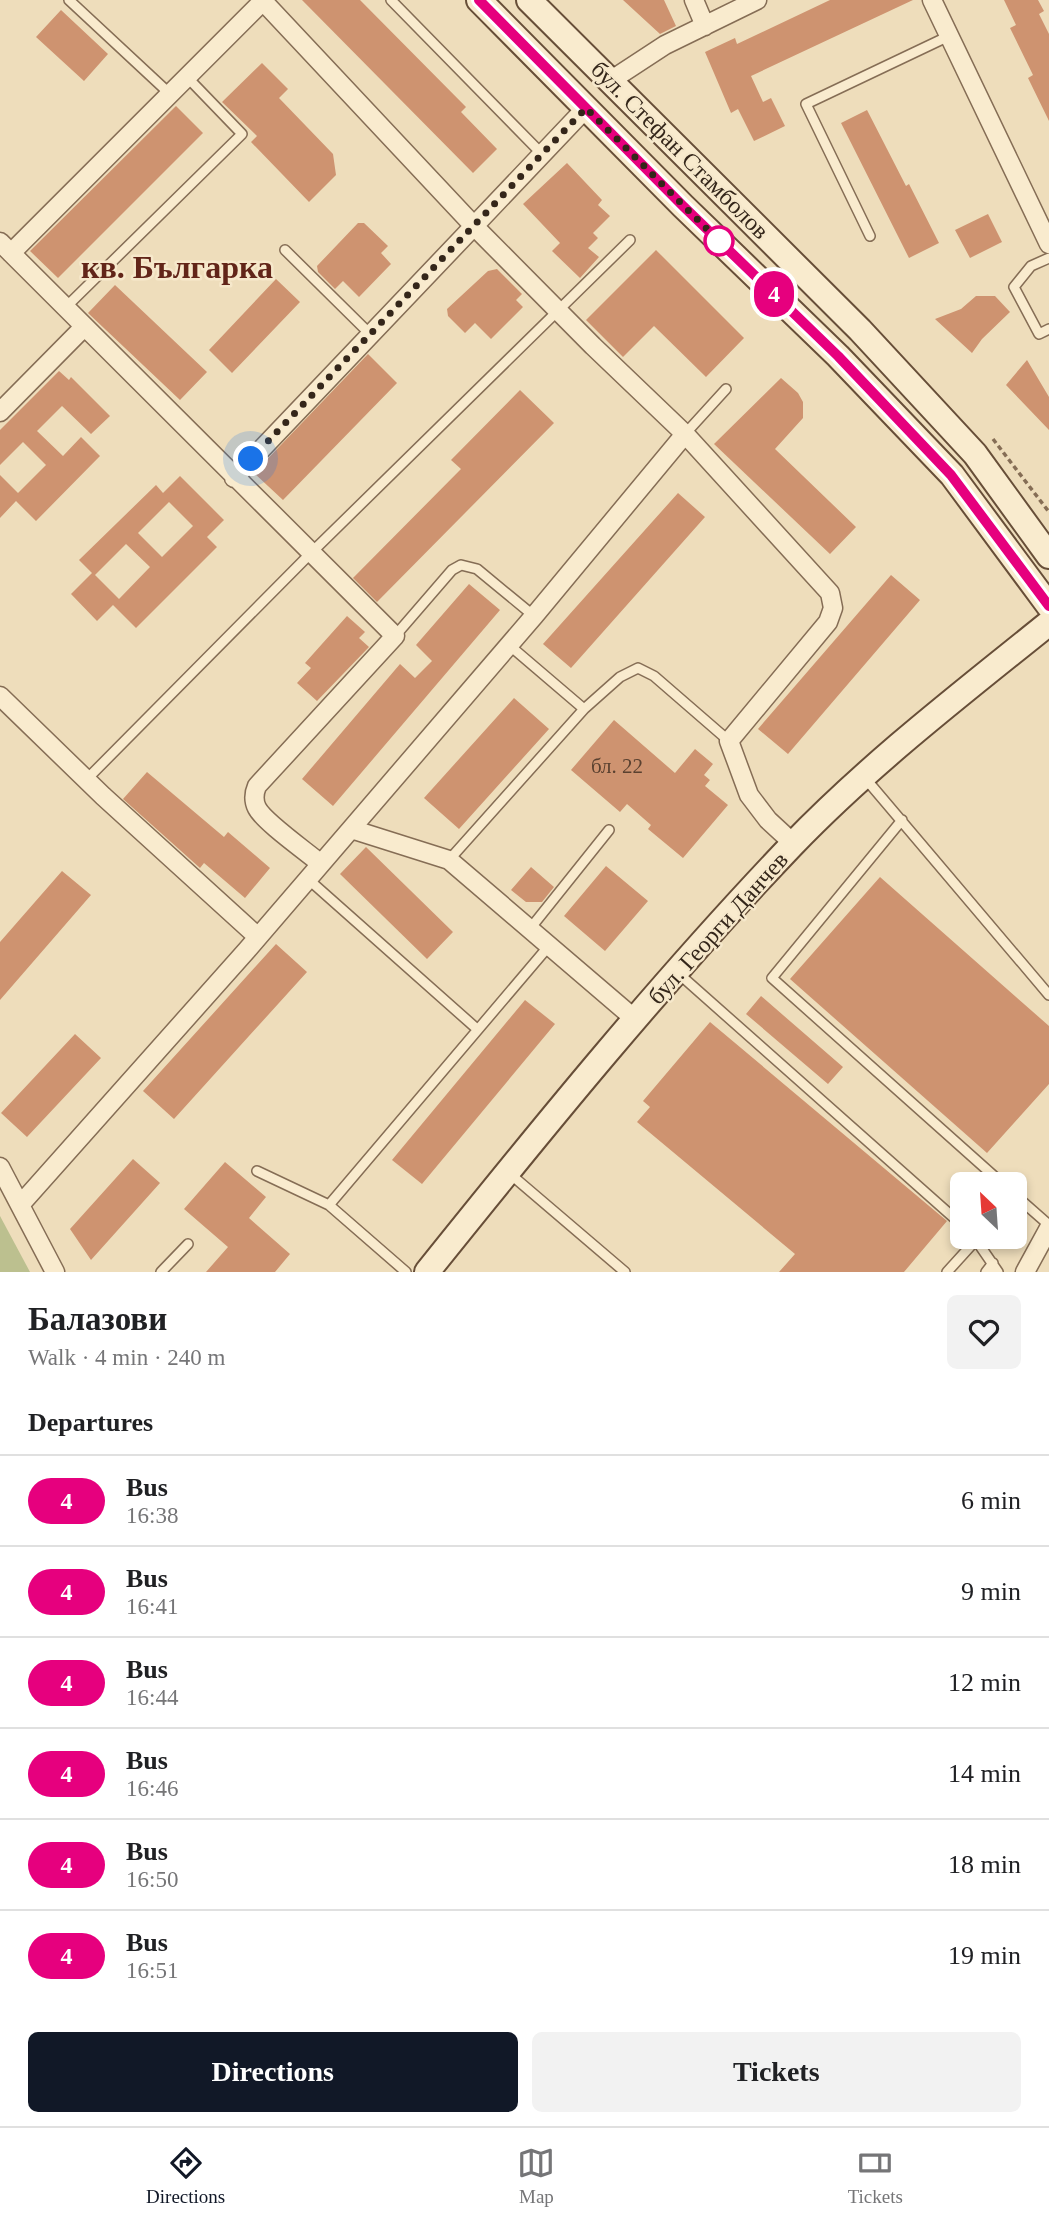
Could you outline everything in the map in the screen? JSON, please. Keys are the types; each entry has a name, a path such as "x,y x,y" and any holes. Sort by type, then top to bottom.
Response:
{"main road":[{"name":"бул. Стефан Стамболов","path":"479,0 683,206 838,356 951,475 1049,606"},
{"name":"бул. Стефан Стамболов","path":"529,0 860,330 966,444 1049,556"},
{"name":"бул. Георги Данчев","path":"427,1272 676,972 794,844 897,747 1049,623"}],"street":[{"path":"321,864 258,811 254,792 395,636 234,478 6,247 170,94 262,0 474,226 557,311 685,434 830,593 833,608 828,622 729,741 749,795 768,820 794,844"},
{"path":"694,0 705,26"},
{"path":"610,81 665,45 757,0"},
{"path":"932,0 1048,245"},
{"path":"234,478 586,108"},
{"path":"0,412 84,327"},
{"path":"20,1205 321,864 534,616 685,434"},
{"path":"0,696 103,796 258,937"},
{"path":"351,828 449,860 636,1020"},
{"path":"0,1167 55,1272"},
{"path":"1026,1272 1049,1226"}],"lane":[{"path":"69,0 170,94"},
{"path":"391,0 542,154"},
{"path":"870,236 806,104 949,36"},
{"path":"65,307 243,134 187,77"},
{"path":"86,780 310,554 630,240"},
{"path":"1048,245 1014,288 1038,334 1049,330"},
{"path":"285,250 371,335"},
{"path":"685,434 726,389"},
{"path":"395,636 452,570 461,565 477,569 534,616"},
{"path":"509,645 584,709"},
{"path":"449,860 584,709 620,677 638,668 654,676 729,741"},
{"path":"863,777 1049,995"},
{"path":"902,820 772,978 989,1172"},
{"path":"529,930 610,830"},
{"path":"308,879 477,1029"},
{"path":"329,1205 548,947"},
{"path":"676,972 950,1214"},
{"path":"257,1171 329,1205 407,1272"},
{"path":"508,1172 625,1272"},
{"path":"1027,1206 1049,1226"},
{"path":"161,1272 188,1244"},
{"path":"947,1272 965,1250"},
{"path":"983,1250 995,1267 986,1272"}],"green space":[{"path":"0,1216 30,1272 0,1272"}],"building":[{"path":"302,0 360,0 466,107 461,112 497,149 473,173"},
{"path":"623,0 664,0 676,26 660,34"},
{"path":"830,0 913,0 751,76 763,102 771,98 785,126 754,141 738,109 731,113 705,52 735,38 737,44"},
{"path":"1004,0 1038,0 1044,11 1039,14 1049,34 1049,121 1028,78 1033,75 1010,28 1016,25"},
{"path":"61,10 108,54 84,81 36,37"},
{"path":"262,63 288,89 279,98 333,154 336,175 309,202 251,142 257,136 222,102"},
{"path":"176,106 203,133 58,278 30,251"},
{"path":"867,110 939,243 909,258 841,123"},
{"path":"567,163 602,200 598,205 610,216 593,233 598,238 588,248 599,257 580,278 552,251 560,243 523,204"},
{"path":"988,214 1002,242 970,258 955,230"},
{"path":"358,223 364,223 388,246 381,253 391,264 359,297 343,281 335,289 318,272 317,266"},
{"path":"656,250 744,338 706,377 654,326 623,357 586,320"},
{"path":"497,269 522,294 516,300 523,307 491,339 475,323 465,333 448,316 447,309 488,271"},
{"path":"276,279 300,302 232,373 209,350"},
{"path":"115,285 207,372 180,400 88,313"},
{"path":"976,296 995,296 1010,312 982,339 972,353 935,319 961,309"},
{"path":"368,354 397,383 283,500 254,473"},
{"path":"1027,360 1049,397 1049,430 1006,385"},
{"path":"59,371 69,380 71,377 110,416 91,434 62,406 37,431 63,456 81,437 100,456 36,521 16,501 0,518 0,475 18,493 46,465 23,442 0,465 0,430"},
{"path":"781,378 798,393 803,402 803,418 775,449 856,527 830,554 714,444"},
{"path":"520,390 554,423 377,602 353,578 461,469 451,460"},
{"path":"180,476 224,520 207,537 217,547 136,628 113,605 97,621 71,594 92,573 79,560 156,485 163,493","holes":["169,502 193,526 162,557 138,533","126,544 150,567 119,599 95,575"]},
{"path":"678,493 705,517 571,668 543,644"},
{"path":"891,575 920,600 788,754 758,729"},
{"path":"469,584 500,610 333,806 302,779 400,664 415,678 432,661 416,645"},
{"path":"347,616 365,632 359,638 369,647 317,701 297,683 311,668 305,663"},
{"path":"514,698 549,729 459,829 424,798"},
{"path":"614,720 675,773 695,749 713,764 704,775 710,780 705,786 728,805 683,858 648,829 651,825 627,804 620,812 571,770"},
{"path":"147,772 224,837 228,832 270,868 245,898 204,863 200,868 123,799"},
{"path":"366,847 453,932 427,959 340,874"},
{"path":"606,866 648,901 605,951 564,916"},
{"path":"531,867 554,887 542,902 526,902 511,890"},
{"path":"62,871 91,895 0,1000 0,942"},
{"path":"880,877 1049,1026 1049,1084 987,1153 790,979"},
{"path":"276,944 307,972 174,1119 143,1091"},
{"path":"761,996 843,1067 828,1084 746,1014"},
{"path":"525,1000 555,1024 422,1184 392,1160"},
{"path":"710,1022 947,1221 904,1272 779,1272 795,1254 637,1122 650,1107 643,1101"},
{"path":"75,1034 101,1058 27,1137 1,1113"},
{"path":"133,1159 160,1183 91,1260 70,1229"},
{"path":"225,1162 266,1197 249,1218 290,1254 275,1272 206,1272 228,1247 184,1209"}],"bus line":[{"name":"4","path":"479,0 683,206 838,356 951,475 1049,606"}],"district":[{"name":"кв. Българка","path":"177,267"}],"route":[{"path":"251,459 586,108 683,206 722,244 719,241"}]}
